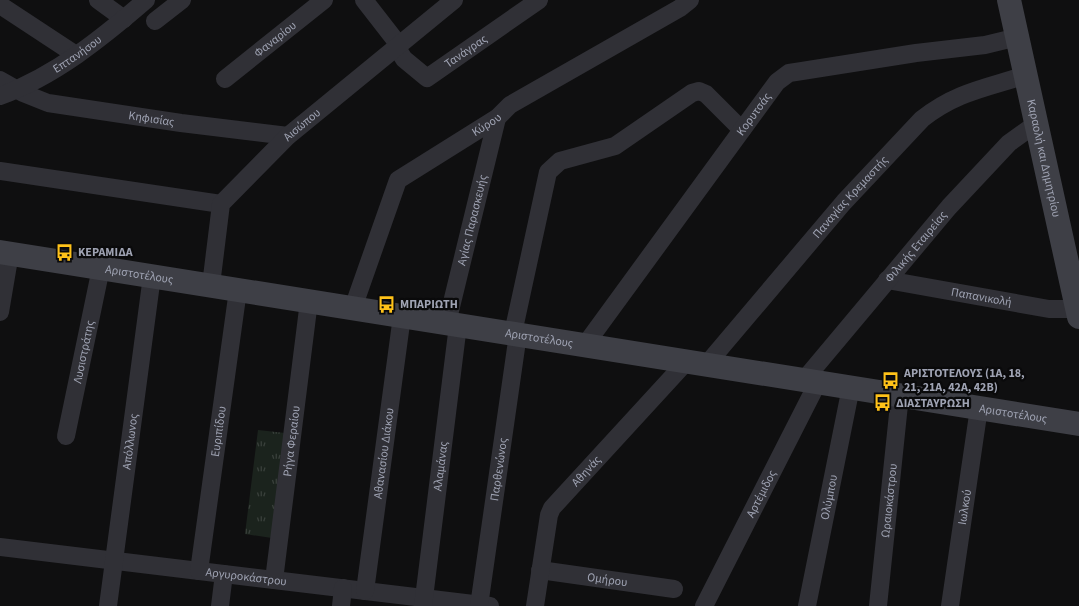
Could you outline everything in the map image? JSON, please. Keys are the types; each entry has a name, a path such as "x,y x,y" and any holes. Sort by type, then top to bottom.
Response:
{"main road":[{"name":"Καραολή και Δημητρίου","path":"1010,0 1037,123 1072,251 1078,311"},
{"name":"Αριστοτέλους","path":"5,253 1079,424"}],"street":[{"path":"98,0 124,19"},
{"name":"Επτανήσου","path":"8,93 48,73 76,55 146,0"},
{"path":"155,21 182,0"},
{"name":"Φαναρίου","path":"224,79 324,0"},
{"name":"Τανάγρας","path":"364,0 398,47 404,59 427,78 539,0"},
{"name":"Αισώπου","path":"221,204 288,136 454,0"},
{"name":"Κύρου","path":"353,308 398,180 498,118 510,104 680,8 690,0"},
{"path":"0,5 76,55"},
{"name":"Κορυτσάς","path":"585,345 777,82 789,73 916,53 985,45 1018,37"},
{"name":"Παναγίας Κρεμαστής","path":"697,363 922,119 933,110 962,94 1026,75"},
{"name":"Κηφισίας","path":"0,80 8,93 48,103 288,136"},
{"name":"Παρθενώνος","path":"483,606 516,334 548,172 560,161 615,146 692,93 699,91 706,94 742,130"},
{"name":"Αγίας Παρασκευής","path":"452,324 498,118"},
{"name":"Φιλικής Εταιρείας","path":"811,381 886,280 949,207 1000,152 1019,135 1037,123"},
{"path":"0,171 221,204 211,286"},
{"path":"0,312 5,253"},
{"name":"Λυσιστράτης","path":"66,436 101,268"},
{"name":"Απόλλωνος","path":"108,606 152,276"},
{"name":"Παπανικολή","path":"886,280 1049,308 1078,311"},
{"name":"Ευριπίδου","path":"199,571 238,290"},
{"name":"Ρήγα Φεραίου","path":"274,580 310,301"},
{"name":"Αθανασίου Διάκου","path":"365,591 402,316"},
{"name":"Αλαμάνας","path":"423,602 452,324"},
{"name":"Αθηνάς","path":"535,606 549,515 552,508 697,363"},
{"name":"Αρτέμιδος","path":"704,606 811,381"},
{"name":"Ολύμπου","path":"807,606 852,387"},
{"name":"Ωραιοκάστρου","path":"878,606 900,395"},
{"name":"Ιωλκού","path":"950,606 979,408"},
{"name":"Αργυροκάστρου","path":"0,547 343,588 423,602 483,606"},
{"name":"Ομήρου","path":"540,570 674,589"},
{"path":"220,606 224,574"},
{"path":"340,606 343,588"}],"green space":[{"path":"258,430 285,433 272,538 245,534"}],"place":[{"name":"ΚΕΡΑΜΙΔΑ","path":"64,252"},
{"name":"ΜΠΑΡΙΩΤΗ","path":"386,304"},
{"name":"ΑΡΙΣΤΟΤΕΛΟΥΣ (1Α, 18, 21, 21Α, 42Α, 42Β)","path":"890,380"},
{"name":"ΔΙΑΣΤΑΥΡΩΣΗ","path":"882,403"}]}
